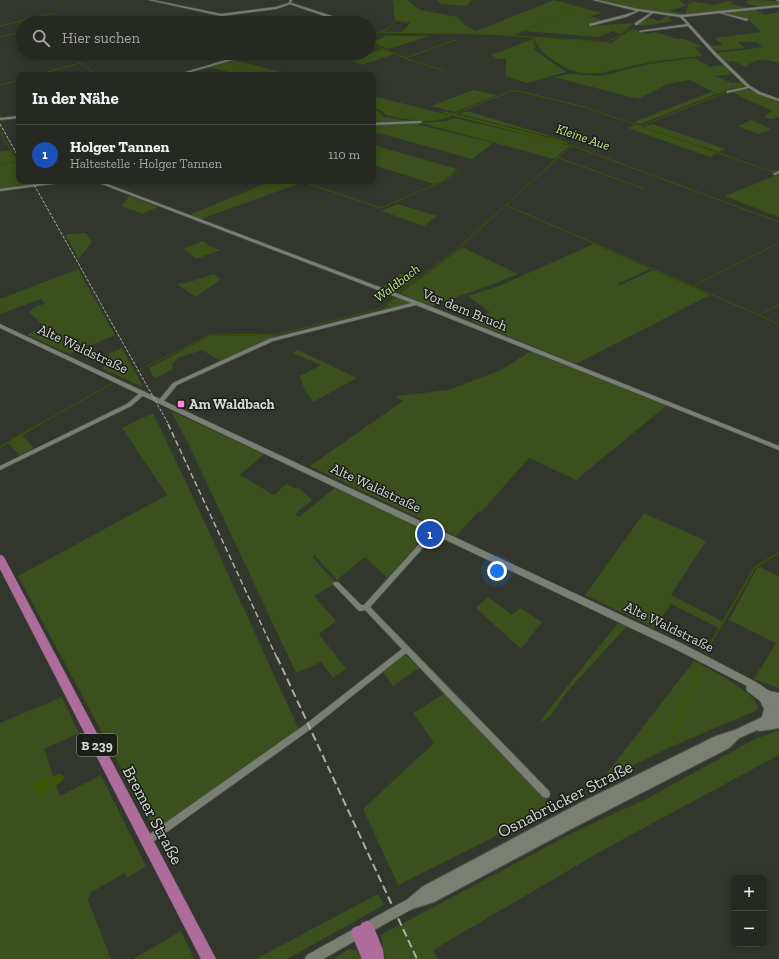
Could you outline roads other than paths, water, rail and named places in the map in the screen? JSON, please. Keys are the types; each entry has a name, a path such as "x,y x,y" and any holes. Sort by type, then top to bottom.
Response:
{"main road":[{"name":"Bremer Straße","path":"0,559 209,959"},
{"name":"Osnabrücker Straße","path":"311,959 412,903 430,898 569,824 725,745 737,734 779,714"},
{"path":"753,727 779,723"},
{"path":"362,930 369,959"},
{"path":"362,930 376,950 377,959"}],"street":[{"path":"150,0 222,15 276,8 291,1 329,16"},
{"path":"594,0 652,13 681,16 779,6"},
{"path":"590,25 625,16 638,10"},
{"path":"719,12 747,20"},
{"path":"636,24 652,13"},
{"path":"681,16 716,55 749,87 759,93 779,100"},
{"path":"640,31 646,29 689,25"},
{"path":"188,72 230,60"},
{"path":"728,92 749,87"},
{"path":"0,119 16,117"},
{"path":"376,124 420,122"},
{"path":"0,190 45,184"},
{"name":"Vor dem Bruch","path":"104,184 417,303 779,448"},
{"path":"161,401 175,384 271,340 417,303"},
{"name":"Alte Waldstraße","path":"0,326 703,658 779,702"},
{"path":"0,468 129,405 143,393"},
{"path":"336,584 360,608 366,607 435,531"},
{"path":"366,607 546,794"},
{"path":"147,841 310,726 406,649"},
{"path":"766,720 770,697"},
{"name":"Alte Waldstraße","path":"770,697 779,710"}],"waterway":[{"path":"393,0 396,20"},
{"path":"514,35 578,8"},
{"path":"42,16 54,13"},
{"path":"377,33 388,29 396,20"},
{"path":"396,20 416,23"},
{"path":"0,26 16,22"},
{"path":"533,37 608,42 629,29"},
{"path":"381,32 487,34 533,37"},
{"path":"0,37 16,34"},
{"path":"533,37 537,45 552,59 567,67 587,73 597,73 645,63 688,57"},
{"path":"405,58 456,40"},
{"path":"376,46 405,58"},
{"path":"405,58 445,71"},
{"path":"76,60 80,63"},
{"path":"238,72 229,69 242,61"},
{"path":"48,72 80,63"},
{"path":"80,63 94,72"},
{"path":"0,85 16,81"},
{"path":"641,126 731,90 746,87"},
{"path":"452,115 511,91 518,91 584,107 773,172"},
{"path":"376,108 420,120"},
{"name":"Kleine Aue","path":"445,112 565,143"},
{"path":"420,120 429,117 449,116"},
{"path":"420,120 423,123 466,130 535,149 558,158"},
{"path":"0,131 16,159"},
{"name":"Waldbach","path":"565,143 572,145"},
{"name":"Waldbach","path":"558,158 572,145"},
{"name":"Kleine Aue","path":"572,145 779,222"},
{"path":"0,152 11,151"},
{"name":"Waldbach","path":"147,366 211,335 280,334 379,309 464,243 558,158"},
{"path":"558,158 644,189"},
{"path":"0,165 16,162"},
{"path":"309,184 381,208 445,180 459,170"},
{"path":"773,172 779,170"},
{"path":"773,172 779,174"},
{"path":"506,205 779,324"},
{"path":"693,286 779,243"},
{"path":"760,315 779,305"},
{"name":"Waldbach","path":"127,376 137,371"},
{"path":"38,425 111,384"},
{"path":"0,447 40,424"},
{"path":"705,653 755,567 779,553"},
{"path":"670,742 700,663"}],"railway":[{"path":"0,124 16,153"},
{"path":"34,184 169,425"},
{"path":"168,424 277,658"},
{"path":"277,657 417,959"}],"place":[{"name":"Am Waldbach","path":"181,404"},
{"name":"Holger Tannen","path":"430,534"}]}
